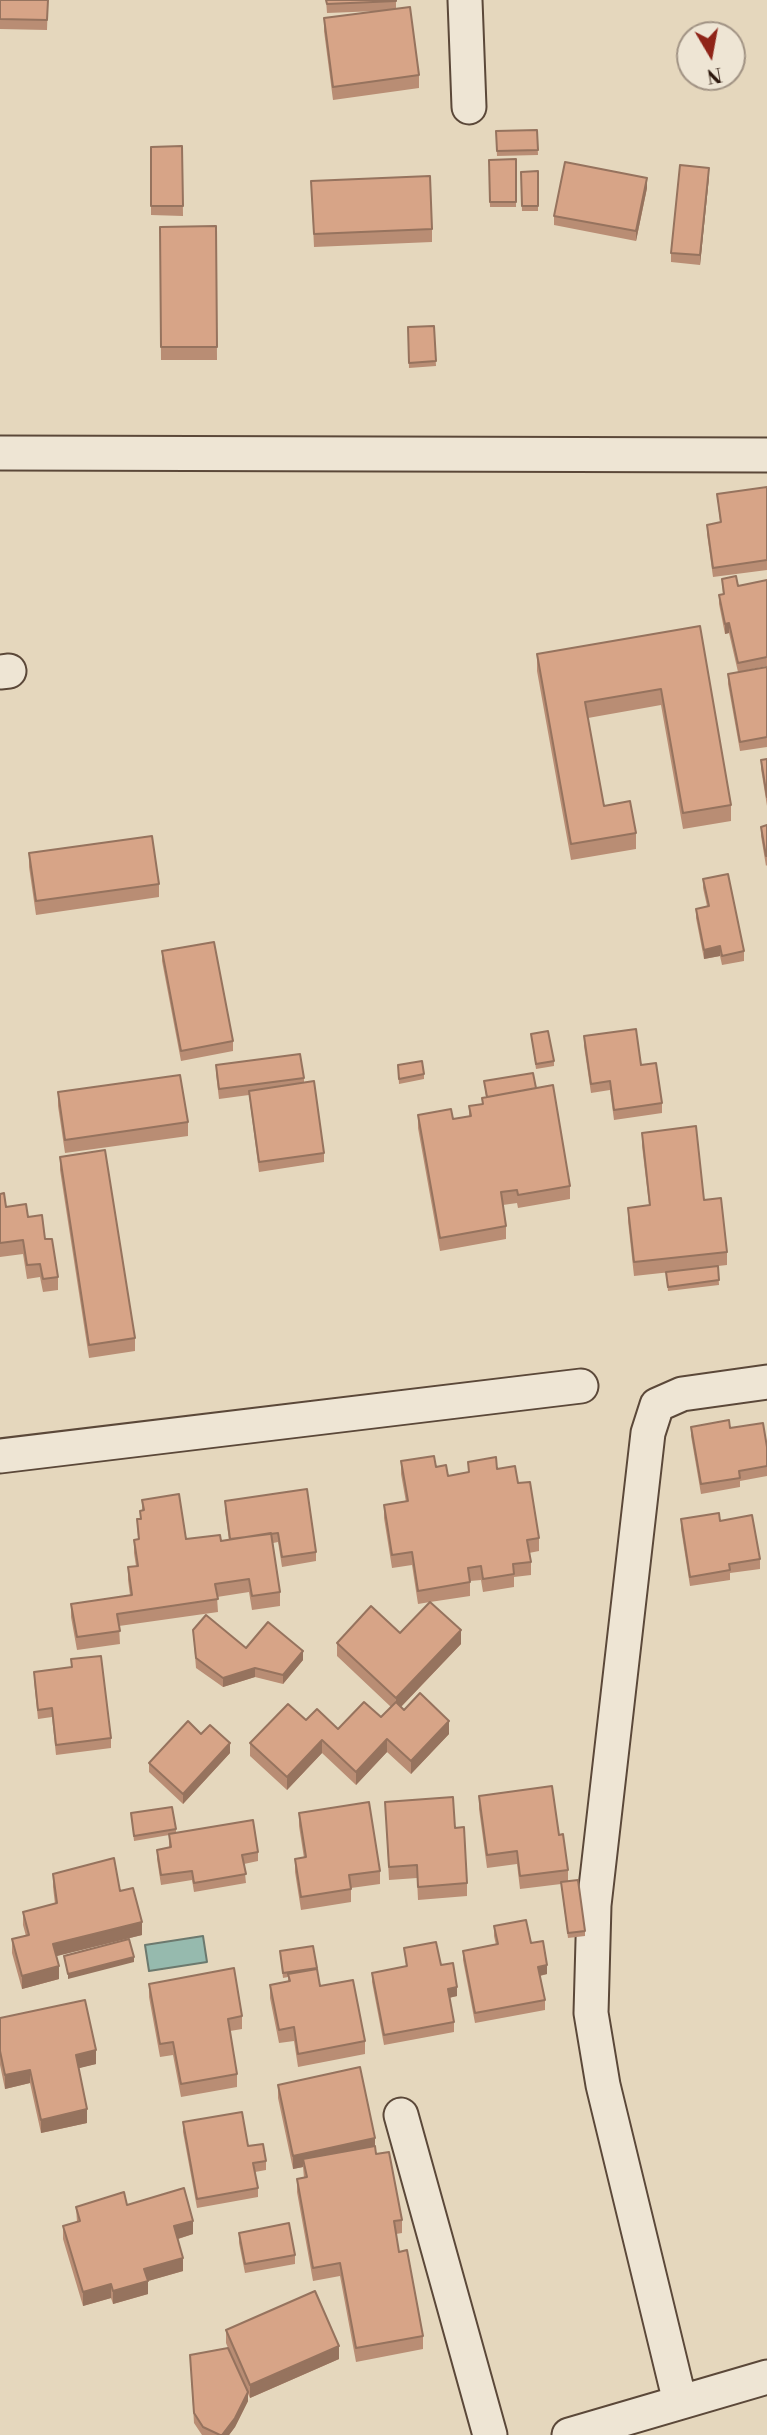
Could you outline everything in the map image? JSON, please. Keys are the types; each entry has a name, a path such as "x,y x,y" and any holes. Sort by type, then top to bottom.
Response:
{"street":[{"path":"465,0 469,107"},
{"path":"0,453 767,455"},
{"path":"680,2402 603,2085 591,2013 594,1905 648,1433 657,1405 682,1394 767,1382"},
{"path":"0,1456 581,1387"},
{"path":"401,2115 490,2435"},
{"path":"569,2435 650,2424 680,2402 767,2376"}],"water":[{"path":"203,1936 207,1962 149,1971 145,1945"}],"building":[{"path":"0,0 48,0 47,20 0,19"},
{"path":"326,0 396,0 396,1 327,4"},
{"path":"410,7 419,75 333,87 324,18"},
{"path":"537,130 538,150 497,151 496,131"},
{"path":"182,146 183,206 151,206 151,147"},
{"path":"516,159 516,202 490,202 489,160"},
{"path":"565,162 647,178 636,231 554,216"},
{"path":"680,165 709,168 700,255 671,253"},
{"path":"538,171 538,206 522,206 521,172"},
{"path":"430,176 432,229 314,234 311,181"},
{"path":"216,226 217,347 161,347 160,227"},
{"path":"434,326 436,361 409,363 408,327"},
{"path":"767,487 767,560 713,568 707,525 721,522 717,494"},
{"path":"736,576 738,586 767,580 767,657 738,663 719,595 724,594 722,579"},
{"path":"700,626 731,805 683,813 661,689 585,702 604,806 630,801 636,833 571,844 537,654"},
{"path":"767,667 767,737 740,742 728,674"},
{"path":"767,759 767,797 761,760"},
{"path":"767,825 767,856 766,856 761,827"},
{"path":"152,836 159,884 36,901 29,853"},
{"path":"728,874 744,951 722,956 720,946 704,950 696,909 709,906 703,879"},
{"path":"214,942 233,1041 181,1051 162,951"},
{"path":"636,1029 641,1065 656,1063 662,1103 614,1110 610,1081 591,1084 584,1036"},
{"path":"548,1031 554,1061 536,1064 531,1034"},
{"path":"300,1054 304,1078 219,1089 216,1065"},
{"path":"422,1061 424,1074 399,1079 398,1065"},
{"path":"533,1073 536,1088 487,1097 484,1081"},
{"path":"180,1075 188,1122 65,1140 58,1092"},
{"path":"314,1081 324,1153 259,1162 249,1091"},
{"path":"553,1085 570,1186 518,1195 517,1190 501,1192 506,1226 440,1238 418,1115 451,1109 453,1119 471,1116 469,1106 483,1104 482,1098"},
{"path":"696,1126 704,1200 721,1198 727,1252 634,1262 628,1208 650,1205 642,1133"},
{"path":"105,1150 135,1338 89,1345 60,1157"},
{"path":"4,1193 6,1207 26,1204 28,1217 42,1215 45,1239 52,1239 58,1277 43,1279 40,1264 27,1265 23,1240 0,1243 0,1194"},
{"path":"718,1266 719,1280 668,1287 666,1272"},
{"path":"729,1420 730,1428 763,1423 767,1466 739,1471 740,1478 701,1484 691,1427"},
{"path":"434,1456 436,1467 446,1465 448,1476 469,1472 468,1462 496,1457 497,1469 515,1466 518,1483 530,1482 539,1538 527,1540 531,1562 513,1564 514,1574 483,1579 481,1566 468,1568 470,1582 418,1591 412,1552 392,1555 384,1505 408,1501 401,1461"},
{"path":"307,1489 316,1552 282,1557 278,1533 230,1539 225,1501"},
{"path":"179,1494 186,1539 220,1535 221,1541 271,1533 280,1592 252,1596 249,1579 215,1584 218,1599 117,1614 120,1631 77,1637 71,1604 132,1595 128,1567 138,1566 134,1540 139,1539 137,1519 141,1519 140,1511 144,1510 142,1500"},
{"path":"719,1513 720,1521 752,1515 760,1559 729,1564 730,1570 690,1577 681,1519"},
{"path":"430,1602 461,1630 396,1698 337,1643 371,1606 400,1633"},
{"path":"206,1615 246,1648 268,1622 303,1651 283,1675 255,1668 223,1678 196,1658 193,1630"},
{"path":"101,1656 111,1738 56,1745 52,1708 38,1710 34,1672 72,1667 71,1659"},
{"path":"420,1693 449,1721 411,1761 387,1739 356,1772 322,1740 287,1777 250,1743 288,1704 306,1720 317,1709 338,1729 364,1702 381,1717 396,1702 404,1710"},
{"path":"188,1721 201,1734 210,1725 230,1743 183,1794 149,1763"},
{"path":"552,1786 559,1835 563,1834 568,1870 520,1876 517,1851 487,1855 479,1796"},
{"path":"453,1797 455,1828 464,1827 467,1883 418,1887 417,1865 389,1867 385,1802"},
{"path":"369,1802 380,1871 349,1875 351,1889 301,1897 295,1859 306,1857 299,1813"},
{"path":"172,1807 176,1829 134,1836 131,1813"},
{"path":"253,1820 258,1852 242,1855 246,1874 194,1883 192,1871 161,1875 157,1850 171,1847 169,1834"},
{"path":"114,1858 120,1891 133,1888 142,1922 53,1944 59,1966 22,1976 12,1939 29,1935 23,1912 57,1903 53,1874"},
{"path":"578,1880 585,1931 568,1933 561,1882"},
{"path":"526,1920 531,1943 543,1941 547,1965 538,1967 545,2000 475,2013 463,1951 498,1944 494,1926"},
{"path":"129,1939 134,1957 68,1974 64,1956"},
{"path":"436,1942 441,1965 453,1963 457,1987 448,1989 454,2022 384,2035 372,1973 407,1966 404,1948"},
{"path":"313,1946 317,1968 283,1973 280,1951"},
{"path":"234,1968 242,2016 228,2019 237,2074 181,2084 173,2042 160,2044 149,1984"},
{"path":"317,1969 320,1986 353,1980 365,2041 298,2054 294,2027 279,2030 270,1985 290,1981 288,1974"},
{"path":"85,2000 96,2050 76,2055 87,2109 41,2120 30,2070 5,2075 0,2051 0,2018"},
{"path":"360,2067 375,2138 293,2156 278,2085"},
{"path":"242,2112 248,2146 263,2144 266,2161 253,2163 258,2188 197,2199 183,2122"},
{"path":"375,2146 376,2154 389,2152 402,2220 394,2221 399,2252 407,2250 423,2336 356,2348 340,2263 313,2268 297,2179 307,2177 303,2159"},
{"path":"184,2188 193,2221 174,2226 183,2258 144,2269 148,2281 113,2291 111,2284 83,2292 63,2226 80,2221 76,2207 124,2192 127,2205"},
{"path":"289,2223 295,2255 245,2264 239,2233"},
{"path":"315,2291 339,2346 250,2385 226,2330"},
{"path":"228,2348 248,2392 235,2418 220,2435 203,2427 194,2413 190,2355"}]}
